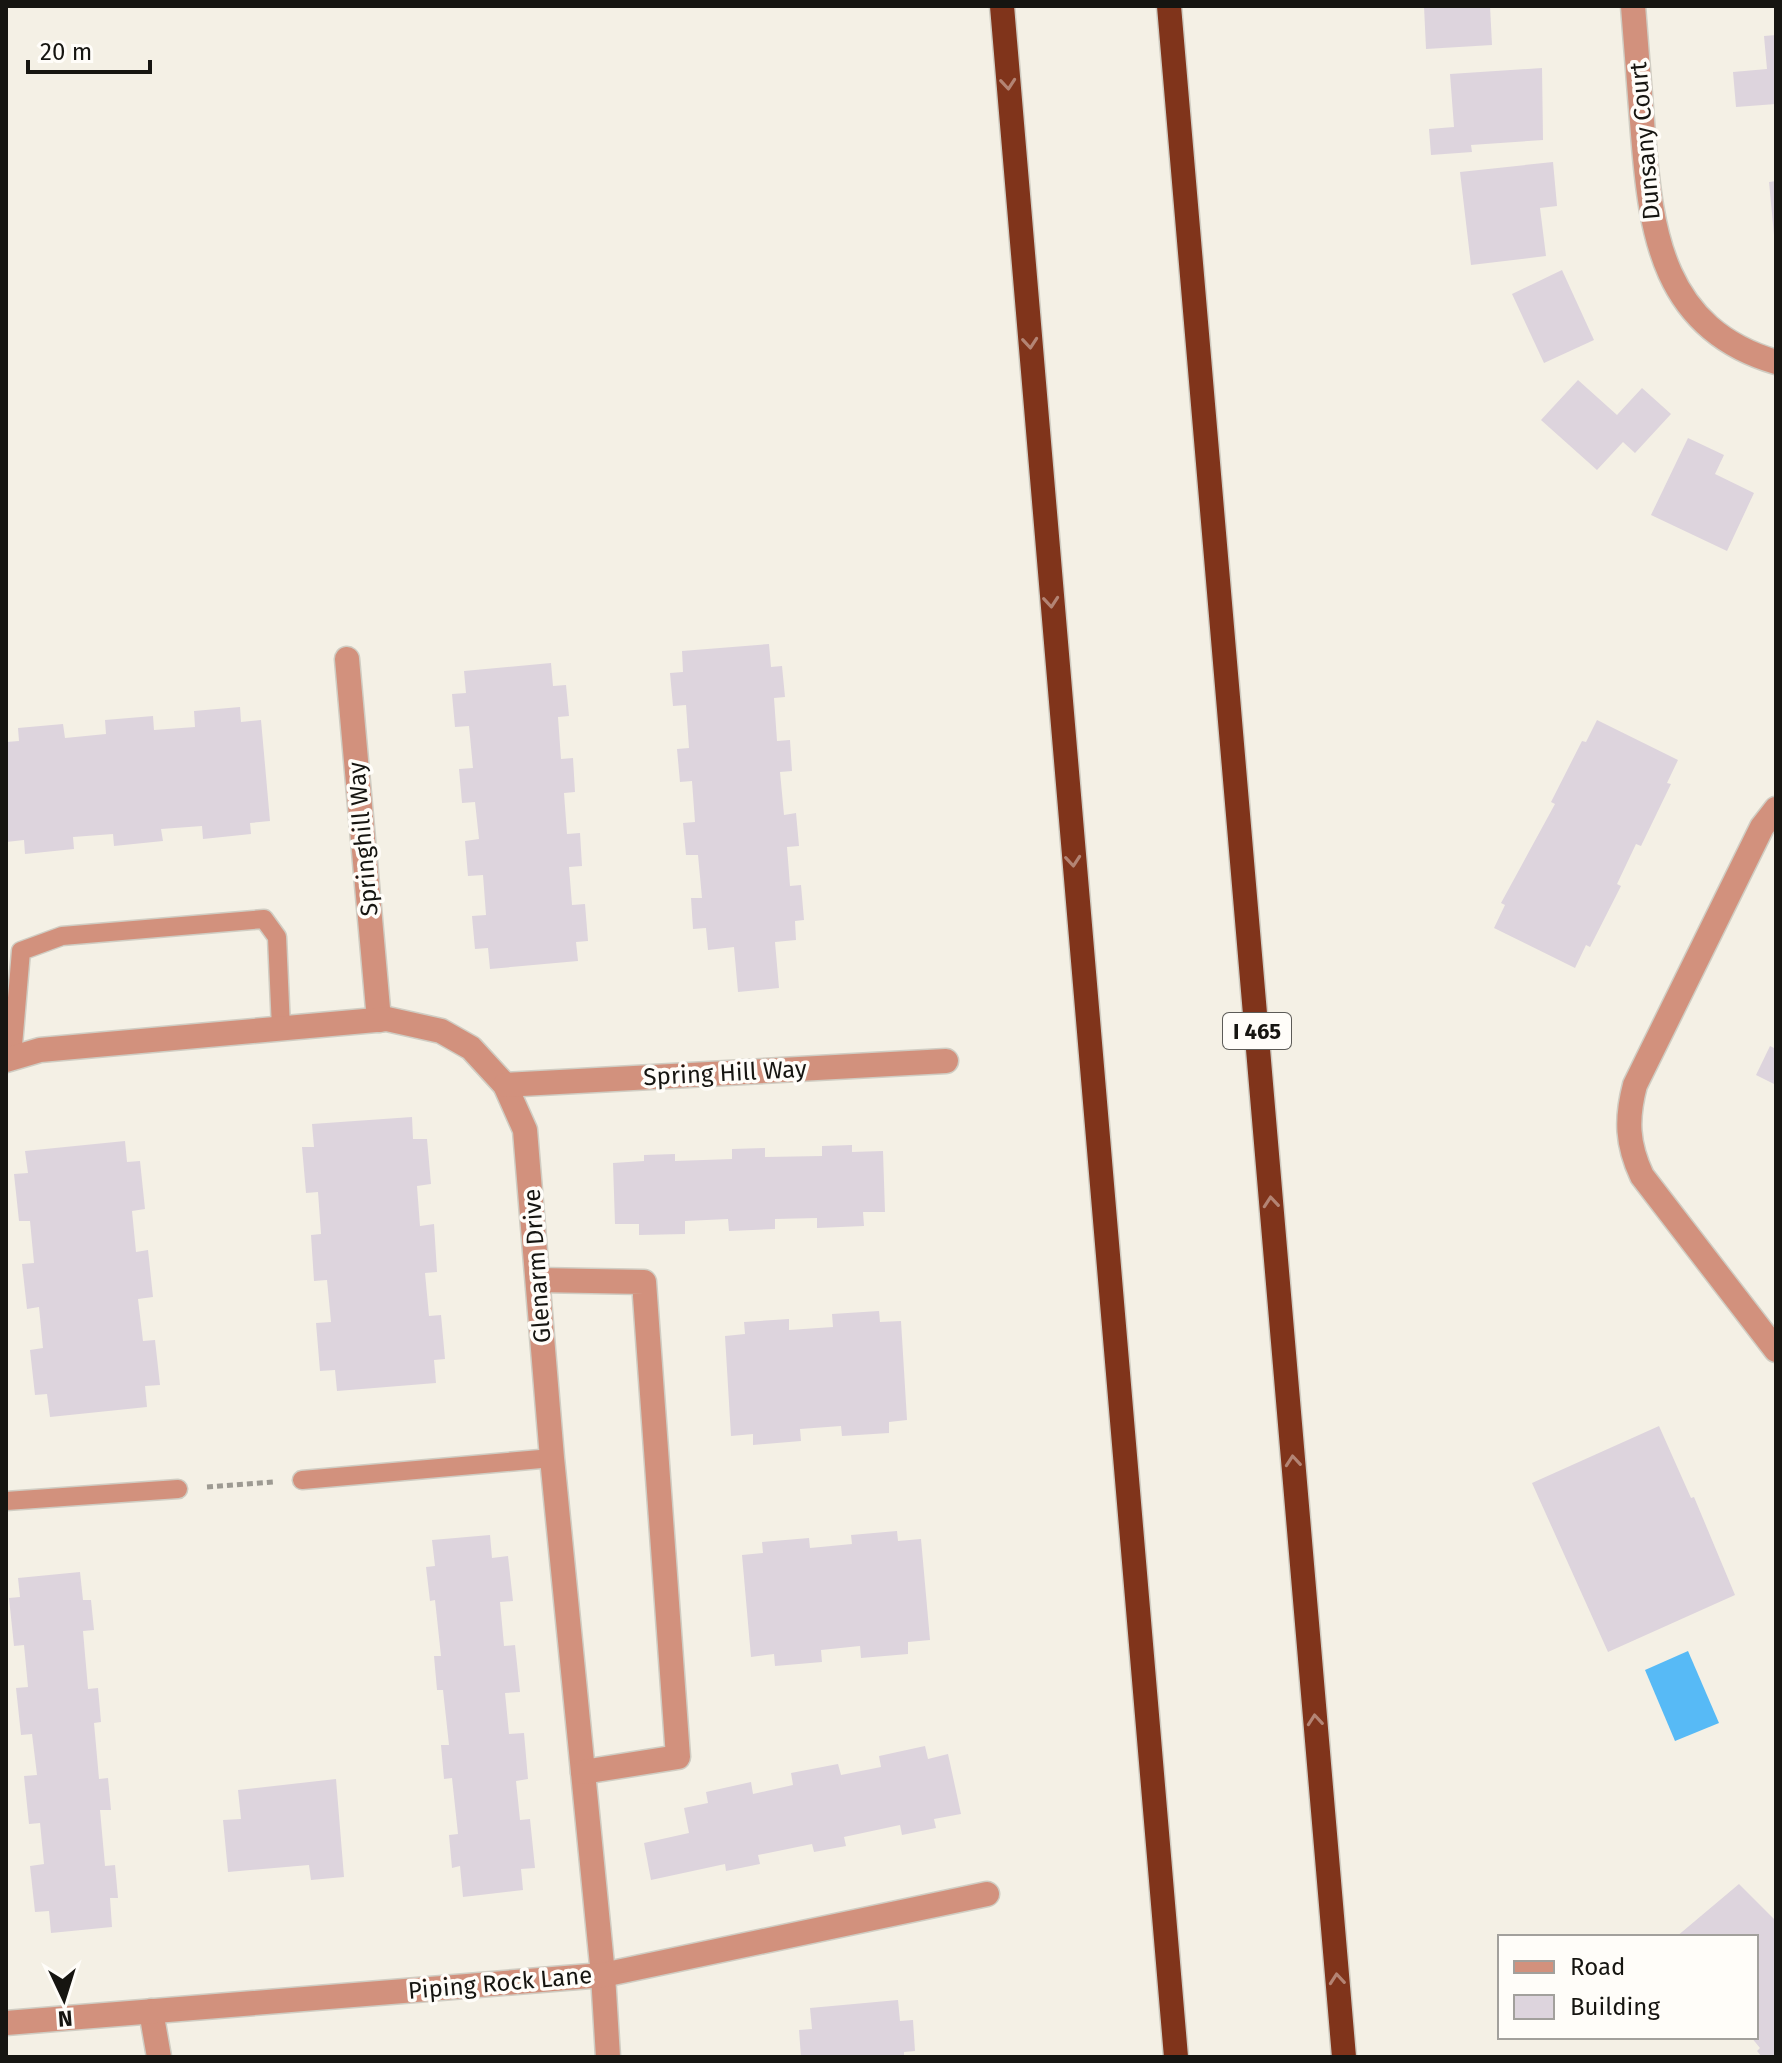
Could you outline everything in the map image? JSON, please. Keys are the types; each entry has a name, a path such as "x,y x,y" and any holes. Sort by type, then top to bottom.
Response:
{"highway":[{"path":"1002,6 1176,2057"},
{"name":"I 465","path":"1169,6 1344,2057"}],"street":[{"name":"Dunsany Court","path":"1633,6 1648,201 1661,258 1692,308 1706,323 1731,342 1776,362"},
{"name":"Springhill Way","path":"347,659 379,1020"},
{"path":"1776,809 1762,827 1635,1085 1628,1119 1629,1143 1642,1176 1776,1350"},
{"name":"Glenarm Drive","path":"9,1059 40,1050 379,1020 441,1031 471,1048 505,1085 518,1109 528,1148 552,1458 603,1975 608,2057"},
{"name":"Spring Hill Way","path":"505,1085 946,1061"},
{"path":"539,1280 644,1282 678,1757 583,1772"},
{"name":"Piping Rock Lane","path":"6,2023 603,1975 987,1894"},
{"path":"151,2011 159,2057"}],"lane":[{"path":"9,1059 21,951 62,936 264,919 277,937 281,1028"},
{"path":"302,1480 552,1458"},
{"path":"6,1501 178,1489"}],"path":[{"path":"178,1489 302,1480"}],"water":[{"path":"1688,1651 1719,1723 1675,1741 1645,1670"}],"building":[{"path":"1424,6 1490,6 1492,45 1426,49"},
{"path":"1776,35 1776,104 1736,107 1733,72 1767,69 1764,36"},
{"path":"1542,68 1543,140 1471,145 1472,152 1431,155 1429,129 1454,127 1450,74"},
{"path":"1553,162 1557,206 1540,208 1546,256 1471,265 1460,172"},
{"path":"1776,181 1776,234 1774,235 1769,182"},
{"path":"1562,270 1594,340 1544,363 1512,294"},
{"path":"1578,380 1617,415 1642,388 1671,414 1635,453 1623,442 1597,470 1541,420"},
{"path":"1688,438 1724,455 1715,474 1754,493 1727,551 1651,515"},
{"path":"769,644 771,667 782,666 785,697 774,698 777,741 790,740 792,771 780,772 784,815 796,813 799,846 787,847 790,886 801,885 804,920 795,921 796,940 775,942 779,988 738,992 734,947 708,950 706,928 693,929 691,898 702,898 698,855 686,855 683,823 695,822 692,781 680,782 677,749 689,748 686,705 673,706 670,673 683,672 682,651"},
{"path":"551,663 553,686 566,685 569,716 558,717 561,759 573,758 575,792 564,793 567,834 580,833 582,866 569,867 572,905 585,904 588,941 576,942 578,961 490,969 488,948 475,949 472,916 486,915 483,875 468,876 465,841 479,839 475,802 462,803 459,769 473,768 469,726 455,727 452,694 466,693 464,671"},
{"path":"240,707 241,722 261,720 270,821 250,823 251,834 203,839 202,826 161,829 163,841 114,846 113,834 73,837 74,849 25,854 24,840 6,842 6,742 19,741 18,728 63,724 65,738 106,734 105,720 153,716 154,730 195,727 194,711"},
{"path":"1597,720 1678,760 1667,783 1671,784 1641,846 1636,844 1617,884 1621,886 1590,947 1586,945 1575,968 1494,928 1505,905 1501,903 1555,804 1551,802 1582,741 1586,742"},
{"path":"1770,1046 1776,1049 1776,1085 1756,1075"},
{"path":"412,1117 413,1139 427,1139 431,1184 417,1186 420,1226 434,1224 437,1272 425,1273 429,1316 441,1315 445,1359 434,1360 436,1383 337,1391 335,1370 320,1371 316,1323 331,1322 327,1280 314,1281 311,1235 321,1234 318,1192 306,1193 302,1147 314,1147 312,1124"},
{"path":"125,1141 127,1162 140,1161 145,1209 132,1211 136,1252 148,1250 153,1297 138,1299 143,1341 155,1340 160,1385 145,1386 147,1407 50,1417 47,1394 35,1395 30,1350 43,1348 39,1307 27,1309 22,1264 34,1263 30,1221 19,1221 14,1174 28,1173 25,1151"},
{"path":"852,1145 852,1152 883,1151 885,1212 863,1212 864,1226 817,1228 817,1218 775,1219 775,1229 729,1231 728,1219 685,1221 685,1234 639,1235 639,1224 615,1224 613,1163 644,1161 644,1155 675,1154 675,1161 732,1159 732,1149 765,1148 765,1157 822,1156 822,1146"},
{"path":"879,1311 880,1322 901,1321 907,1420 889,1422 889,1433 842,1436 841,1426 800,1429 801,1441 753,1445 753,1434 731,1436 725,1336 745,1334 744,1322 789,1319 789,1330 833,1327 832,1314"},
{"path":"1659,1426 1691,1498 1694,1497 1735,1595 1608,1652 1532,1483"},
{"path":"897,1531 898,1541 921,1539 930,1640 908,1642 908,1654 861,1658 860,1646 821,1650 822,1662 775,1666 774,1654 751,1657 742,1555 763,1553 762,1542 809,1538 810,1548 852,1544 851,1535"},
{"path":"490,1535 492,1558 508,1556 513,1601 500,1602 504,1646 515,1645 520,1692 505,1693 509,1734 524,1733 528,1779 516,1781 520,1820 530,1819 535,1868 521,1869 523,1890 463,1897 460,1866 452,1868 449,1835 458,1834 452,1778 444,1779 441,1745 449,1745 443,1690 437,1690 434,1656 441,1656 435,1600 430,1601 426,1567 435,1566 432,1540"},
{"path":"80,1572 83,1600 91,1600 94,1630 83,1631 88,1689 98,1688 101,1722 94,1723 99,1779 108,1778 111,1810 100,1810 105,1866 115,1865 118,1898 110,1898 112,1927 51,1933 49,1911 35,1912 30,1866 44,1864 40,1823 29,1824 24,1776 37,1775 32,1734 21,1735 16,1688 28,1687 24,1645 14,1646 9,1598 20,1597 18,1578"},
{"path":"925,1746 928,1759 948,1754 961,1814 934,1819 936,1828 902,1835 900,1825 844,1837 846,1846 814,1852 812,1844 758,1855 760,1864 726,1871 725,1864 651,1880 644,1843 689,1833 684,1808 708,1803 706,1792 751,1782 753,1794 793,1785 791,1773 838,1764 841,1775 881,1767 879,1756"},
{"path":"336,1779 344,1877 311,1880 309,1865 228,1872 223,1820 241,1819 238,1790"},
{"path":"1739,1884 1776,1921 1776,2057 1762,2057 1753,2039 1758,2039 1758,1935 1678,1935"},
{"path":"898,2000 900,2021 913,2020 915,2051 904,2052 904,2057 801,2057 799,2030 812,2029 810,2008"}]}
